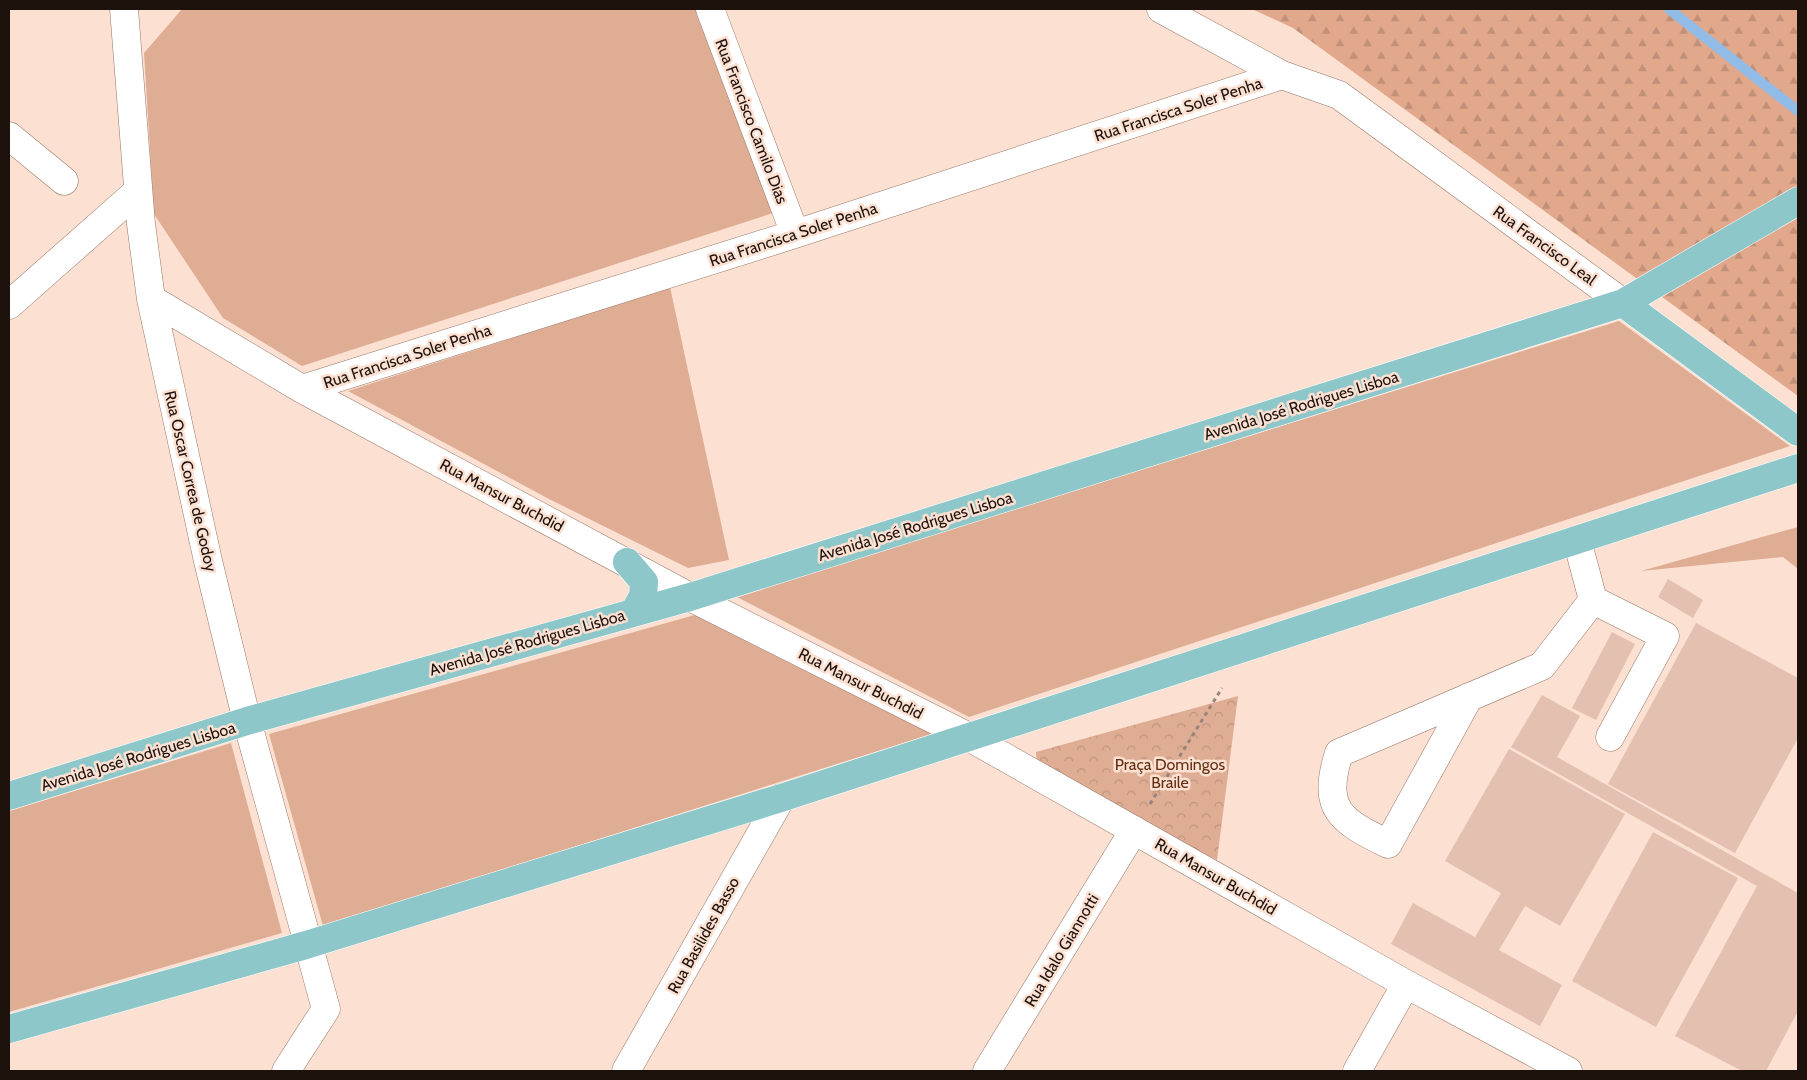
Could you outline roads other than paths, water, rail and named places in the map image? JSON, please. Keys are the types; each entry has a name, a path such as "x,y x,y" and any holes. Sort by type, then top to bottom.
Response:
{"main road":[{"name":"Avenida José Rodrigues Lisboa","path":"9,796 247,722 690,597 1623,303 1798,200"},
{"name":"Rua Francisco Leal","path":"1623,303 1798,432"},
{"path":"9,1029 306,945 781,798 1798,468"},
{"path":"627,562 644,582 643,596 634,612"}],"street":[{"name":"Rua Oscar Correa de Godoy","path":"124,9 138,191 151,299 208,561 247,722 306,945 326,1009 286,1071"},
{"name":"Rua Francisco Camilo Dias","path":"710,9 795,234"},
{"name":"Rua Francisco Leal","path":"1161,9 1282,75 1339,95 1623,303"},
{"name":"Rua Francisca Soler Penha","path":"302,389 795,234 1282,75"},
{"path":"9,136 64,181"},
{"path":"9,305 138,191"},
{"name":"Rua Mansur Buchdid","path":"151,299 302,389 690,597 969,737 1406,984 1568,1071"},
{"path":"1577,540 1594,600 1665,636 1610,738"},
{"path":"1469,697 1388,844 1354,827 1342,817 1334,803 1332,785 1340,753 1469,697 1542,666 1594,600"},
{"name":"Rua Basilides Basso","path":"626,1071 781,798"},
{"name":"Rua Idalo Giannotti","path":"987,1071 1134,830"},
{"path":"1357,1071 1406,984"}],"waterway":[{"path":"1669,9 1798,111"}],"park label":[{"name":"Praça Domingos Braile","path":"1170,773"}]}
